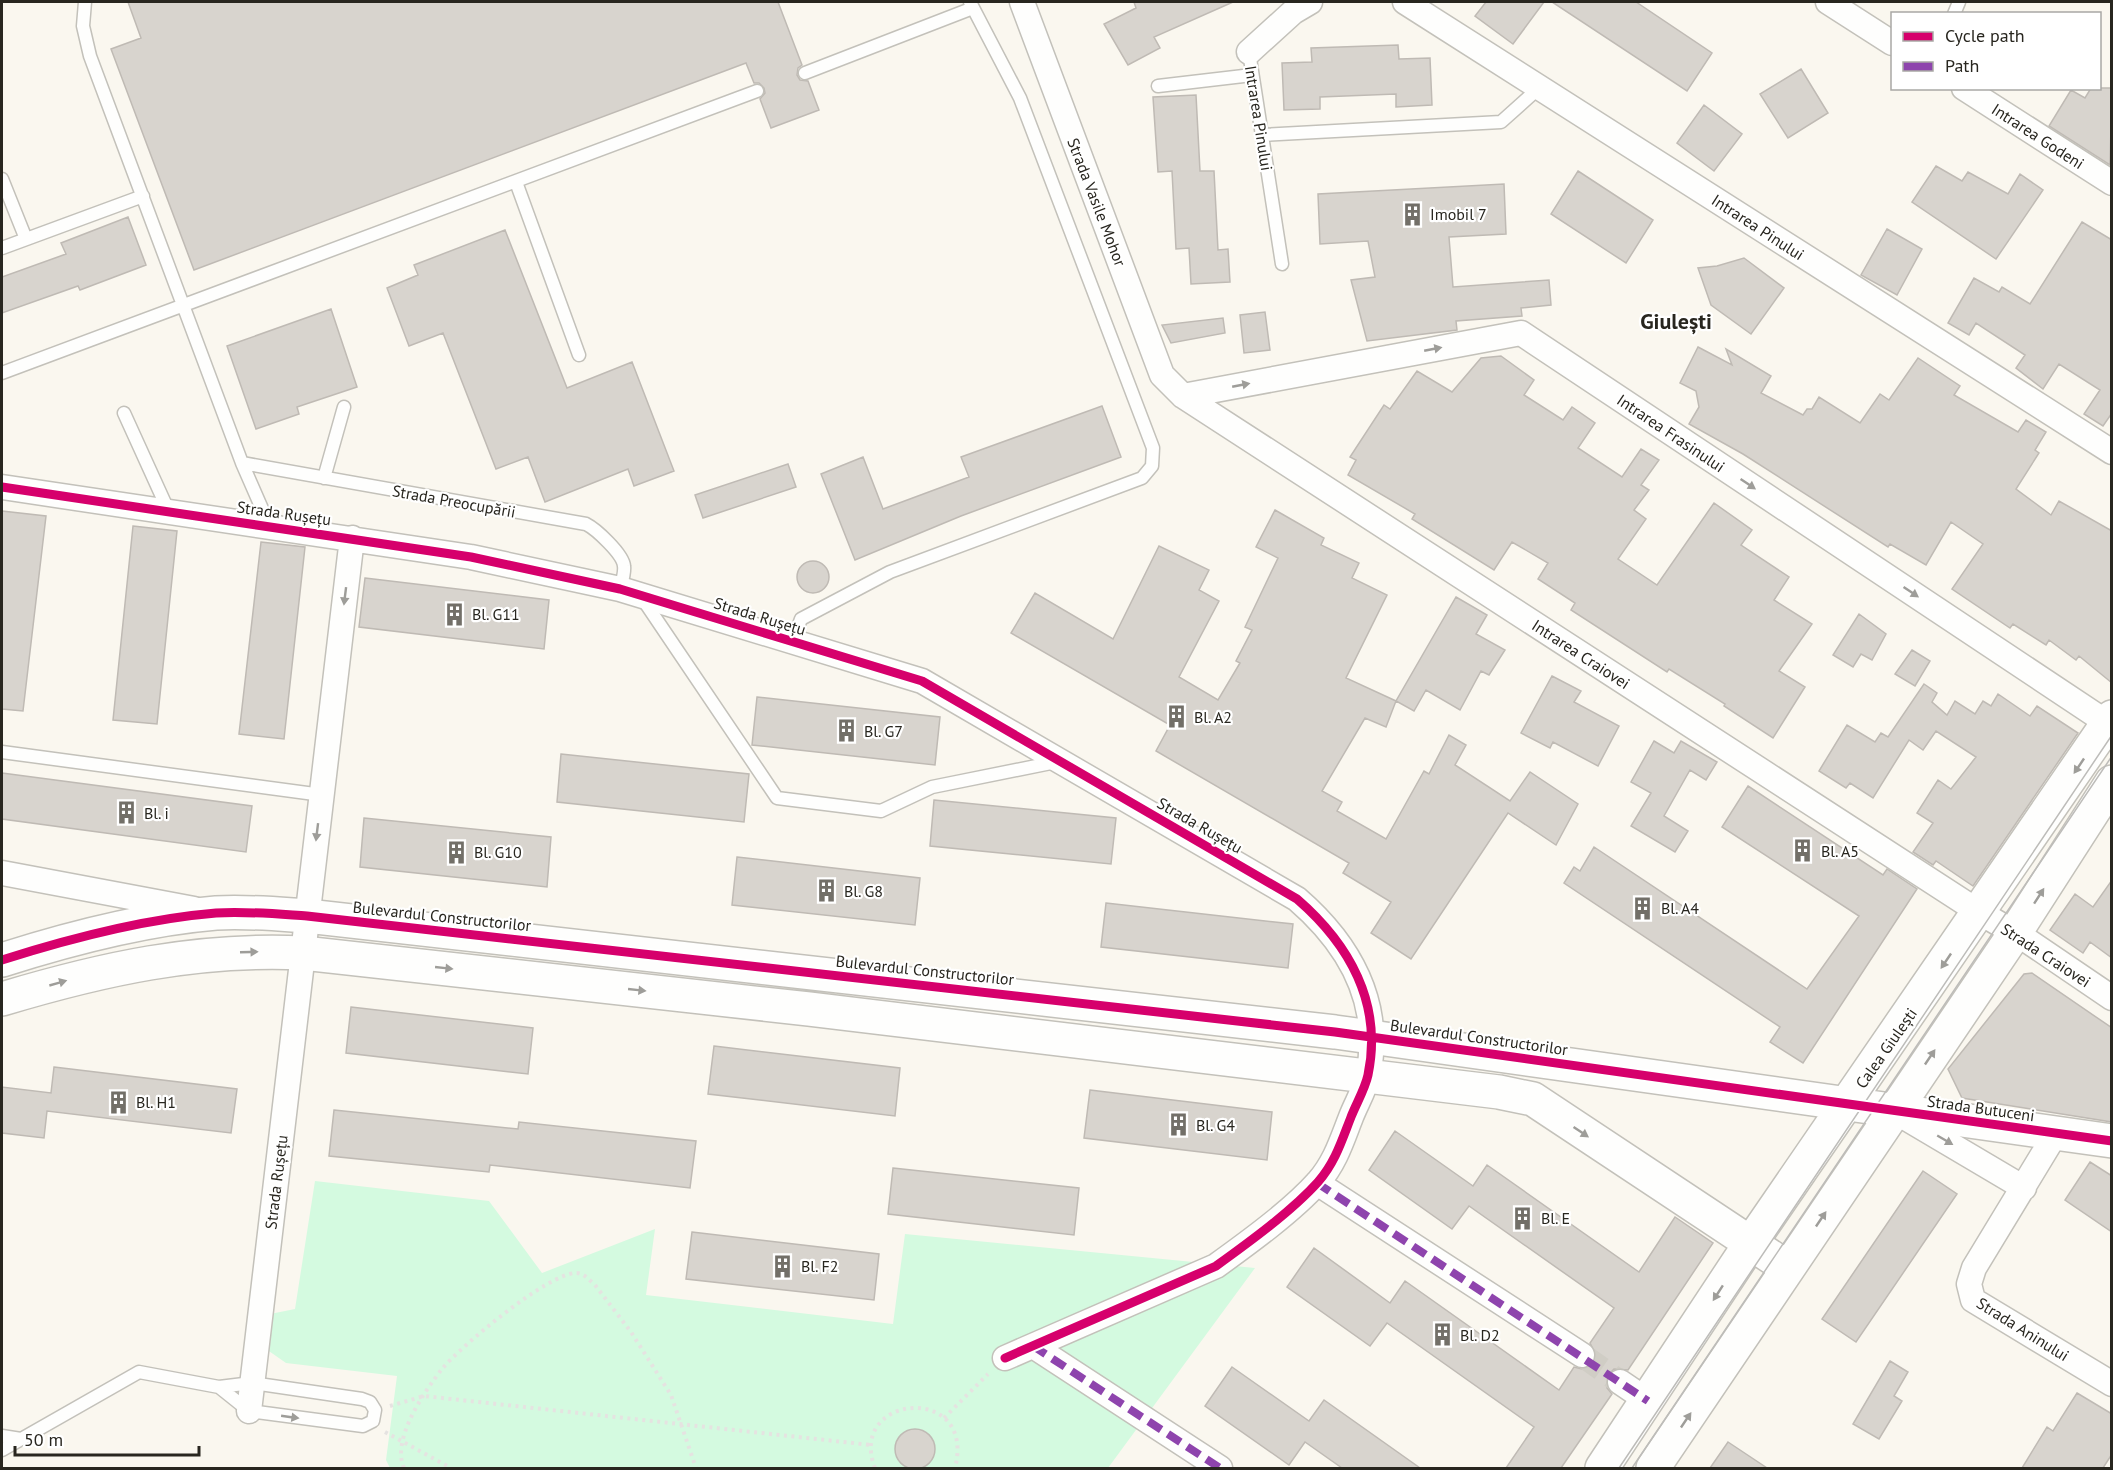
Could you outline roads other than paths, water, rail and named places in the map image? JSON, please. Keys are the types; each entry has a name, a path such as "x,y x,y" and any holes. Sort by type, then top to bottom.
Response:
{"street":[{"name":"Strada Vasile Mohor","path":"1022,2 1162,375 1183,396"},
{"name":"Intrarea Pinului","path":"1249,52 1293,12 1310,2"},
{"name":"Intrarea Pinului","path":"1405,2 2112,452"},
{"path":"1828,2 1891,42"},
{"name":"Intrarea Godeni","path":"1967,90 2112,183"},
{"name":"Intrarea Frasinului","path":"1183,396 1521,333 2110,722"},
{"name":"Intrarea Craiovei","path":"1183,396 1979,912"},
{"name":"Strada Rușețu","path":"2,488 471,557 631,593 922,681 1297,899 1323,921 1358,973 1368,1008 1371,1036 1368,1076 1333,1162 1317,1183 1244,1246 1216,1266 1005,1358"},
{"name":"Strada Rușețu","path":"249,1411 352,538"},
{"name":"Calea Giulești","path":"1602,1468 1750,1244 2110,722"},
{"path":"1653,1468 2015,933 2112,782"},
{"path":"2,873 217,913"},
{"name":"Strada Craiovei","path":"1979,912 2015,933 2112,998"},
{"name":"Bulevardul Constructorilor","path":"2,960 49,945 140,924 217,913 307,916 1371,1036 1847,1104"},
{"path":"2,999 59,982 144,962 219,953 303,953 809,1009 1368,1076 1533,1099 1788,1268"},
{"path":"809,1009 813,972"},
{"path":"1533,1099 1537,1061"},
{"name":"Strada Butuceni","path":"1847,1104 2112,1141"},
{"path":"1894,1111 2024,1188"},
{"name":"Strada Aninului","path":"2056,1133 1974,1268 1969,1284 1973,1300 2112,1384"},
{"path":"1317,1183 1582,1355"},
{"path":"1033,1346 1220,1468"},
{"path":"1620,1382 1648,1401"}],"lane":[{"path":"85,2 83,26 90,56 242,464 270,527"},
{"path":"793,641 801,619 890,572 1142,478 1152,466 1153,448 1020,98 971,5 805,73"},
{"name":"Intrarea Pinului","path":"1249,52 1282,264"},
{"path":"1158,86 1252,75"},
{"path":"1262,135 1501,122 1540,87"},
{"path":"2,373 184,307 757,91"},
{"path":"2,179 26,239"},
{"path":"516,182 579,355"},
{"path":"2,248 143,196"},
{"path":"324,478 344,407"},
{"path":"124,413 169,512"},
{"name":"Strada Preocupării","path":"242,464 586,524 598,532 622,559 631,593"},
{"path":"631,593 777,798 881,811 932,787 1060,761"},
{"path":"2,752 322,795"},
{"path":"2,1450 139,1372 219,1387 252,1383 362,1399 370,1402 375,1410 373,1420 368,1425 249,1411 219,1387"},
{"path":"2,1436 21,1439"}],"tunnel":[{"path":"1582,1355 1620,1382"}],"tram line":[{"path":"1619,1468 2112,735"},
{"path":"1632,1468 2112,756"}],"place":[{"name":"Imobil 7","path":"1412,214"},
{"name":"Bl. G11","path":"454,614"},
{"name":"Bl. A2","path":"1176,717"},
{"name":"Bl. G7","path":"846,731"},
{"name":"Bl. i","path":"126,813"},
{"name":"Bl. A5","path":"1803,851"},
{"name":"Bl. G10","path":"456,852"},
{"name":"Bl. G8","path":"826,891"},
{"name":"Bl. A4","path":"1643,908"},
{"name":"Bl. H1","path":"118,1102"},
{"name":"Bl. G4","path":"1178,1125"},
{"name":"Bl. E","path":"1523,1218"},
{"name":"Bl. F2","path":"783,1266"},
{"name":"Bl. D2","path":"1442,1335"}],"district":[{"name":"Giulești","path":"1676,321"}]}
